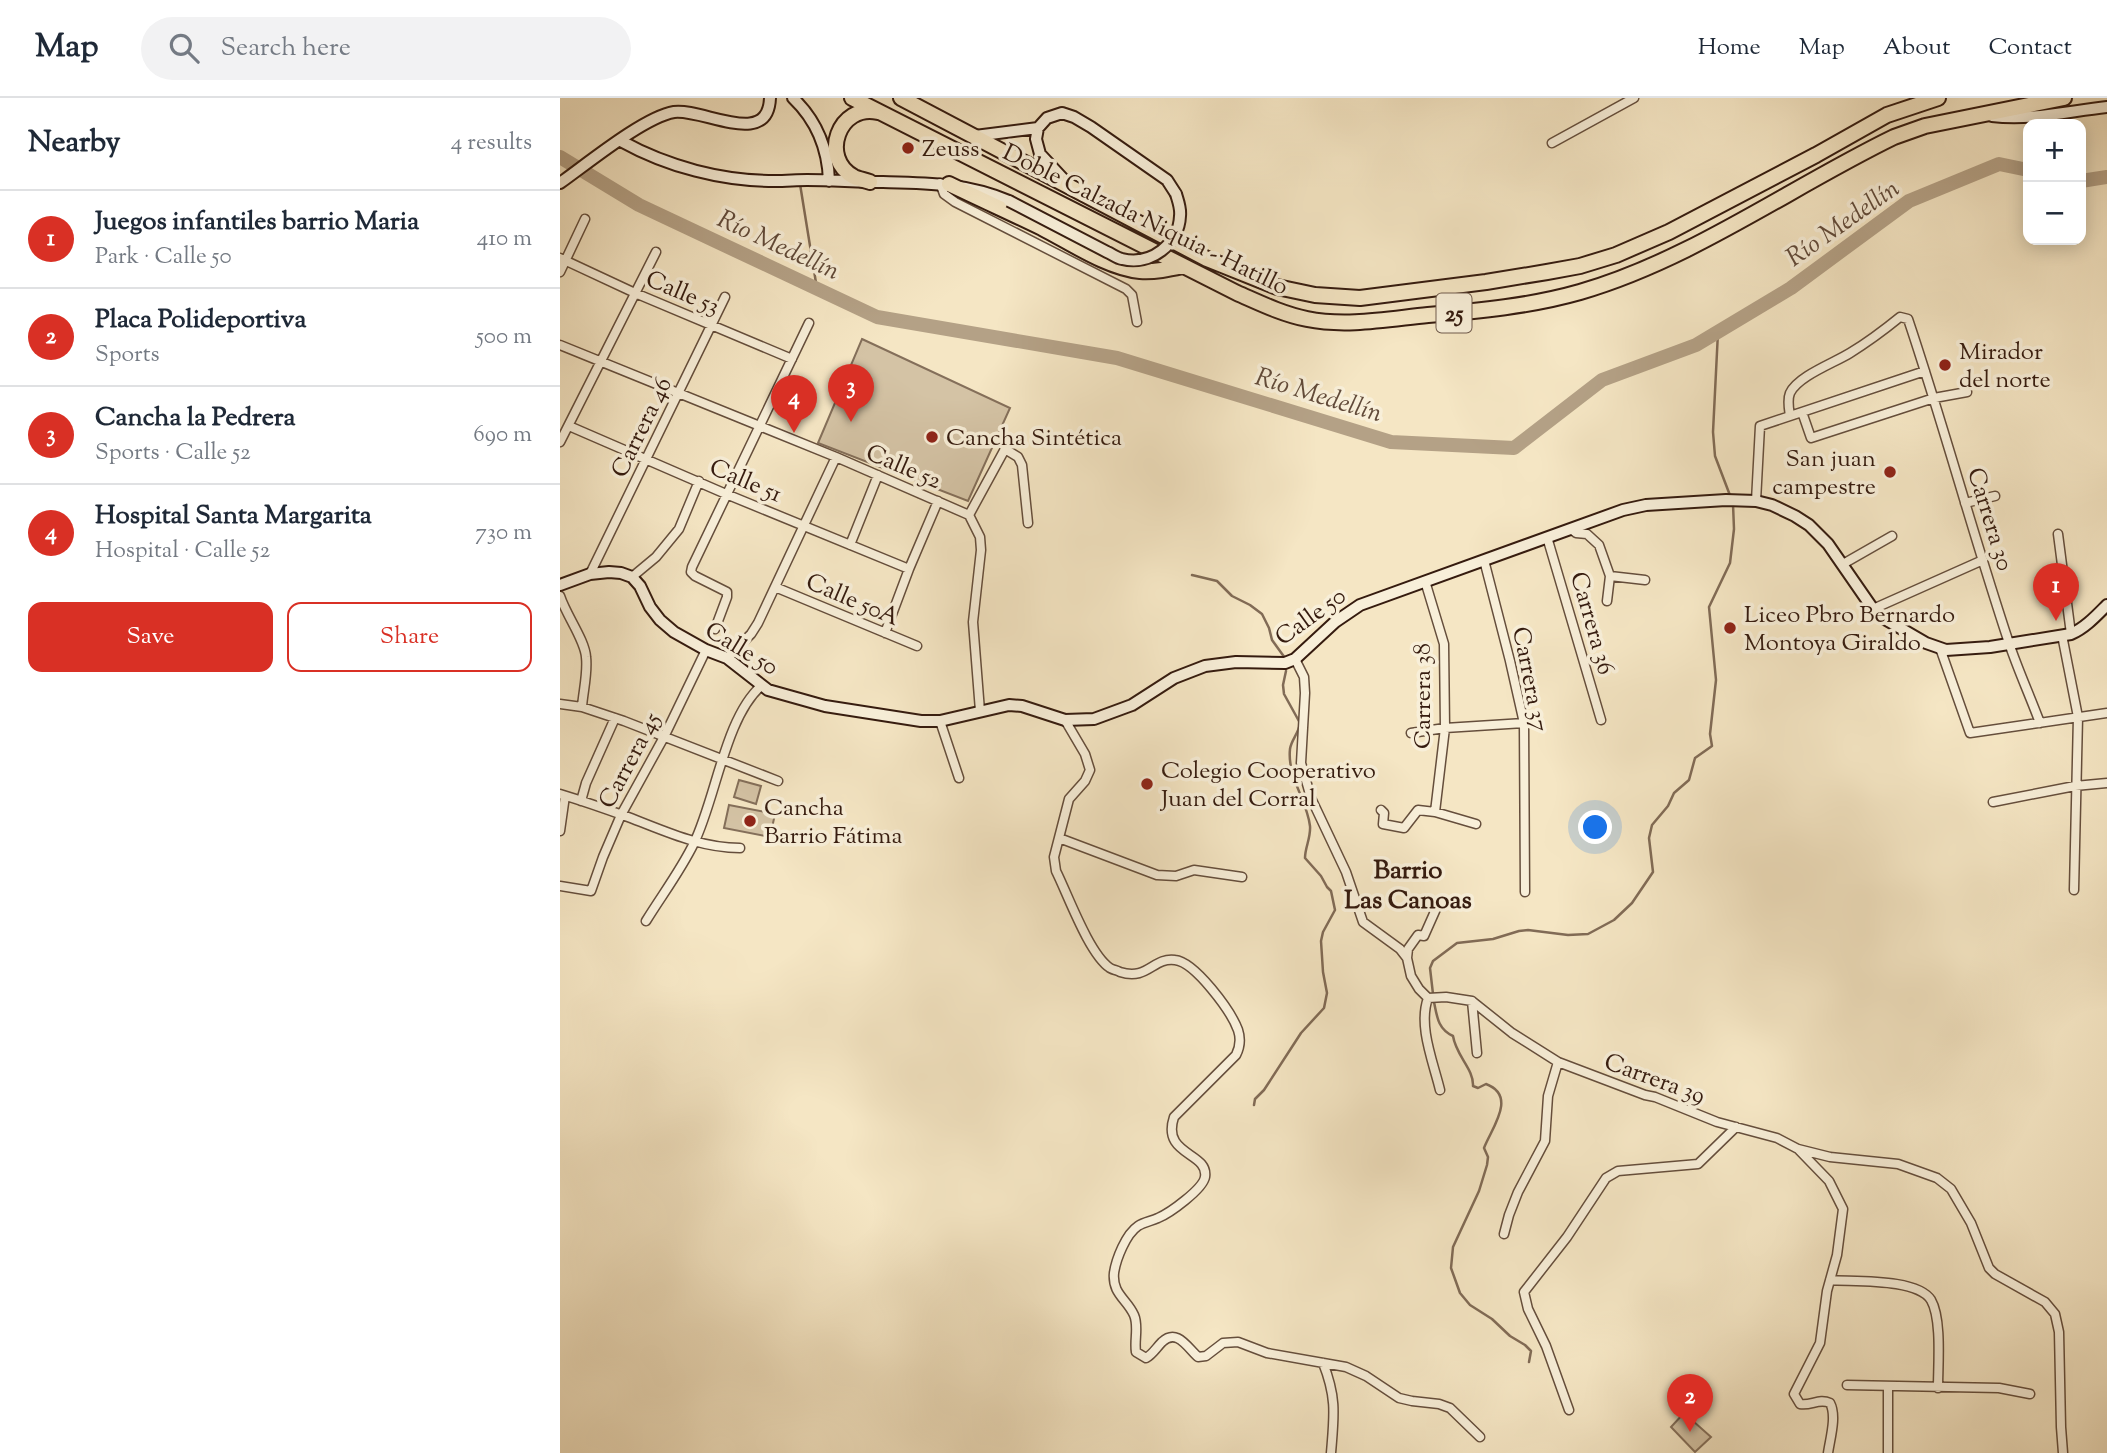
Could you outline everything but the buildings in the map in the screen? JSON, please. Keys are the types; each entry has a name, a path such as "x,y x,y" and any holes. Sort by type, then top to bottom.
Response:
{"highway":[{"name":"Doble Calzada Niquia - Hatillo","path":"852,98 1273,309 1306,319 1337,323 1532,303 1580,292 1702,243 1894,137 1925,126 2064,98"},
{"name":"Doble Calzada Niquia - Hatillo","path":"901,98 1207,259 1243,275 1277,287 1315,295 1360,298 1548,272 1616,255 1642,245 1815,156 1887,115 1938,98"},
{"path":"870,182 853,176 840,164 836,155 837,133 851,116 873,111 883,114"},
{"path":"944,184 1003,209 1124,268 1159,271 1183,266"}],"street":[{"path":"560,183 662,116 676,112 704,115 746,125 756,122 767,112 770,98"},
{"path":"793,98 813,121 821,136 826,152 829,181"},
{"path":"1552,143 1634,98"},
{"path":"1981,114 2012,118 2107,107"},
{"path":"621,141 683,167 745,180 944,184 981,190 1009,201 1122,259 1136,260 1156,255 1165,249 1175,236 1181,212 1177,194 1167,180 1074,117 1062,113 1054,114 1038,128 1036,139 1040,154 1070,187"},
{"path":"975,136 1038,128"},
{"path":"944,184 944,194 955,202 1126,289 1132,295 1137,322"},
{"path":"560,272 563,259 585,219"},
{"path":"560,442 656,252"},
{"name":"Calle 53","path":"563,259 635,293 792,359"},
{"name":"Carrera 46","path":"590,574 725,297"},
{"name":"Carrera 30","path":"1790,416 1790,393 1801,382 1853,352 1900,317 1908,319 2009,643 2040,723"},
{"path":"715,629 727,592 691,572 692,567 809,323"},
{"name":"Calle 52","path":"560,345 836,457 969,515"},
{"path":"1756,501 1760,426 1925,371"},
{"path":"1802,412 1811,438 1934,398 1967,392"},
{"name":"Calle 51","path":"569,426 909,569"},
{"path":"980,711 974,622 981,550 980,537 969,515 1005,449 1018,457 1022,466 1027,523"},
{"path":"727,658 758,623 836,457"},
{"path":"850,545 878,475"},
{"path":"560,585 590,574 609,572 632,578 656,557 679,530 699,481"},
{"path":"1965,503 1995,496"},
{"path":"885,633 938,501"},
{"name":"Calle 50","path":"632,578 640,586 660,620 674,632 727,658 768,690 825,706 921,721 940,721 1009,705 1022,706 1065,720 1094,719 1110,715 1147,697 1174,678 1205,666 1236,662 1285,663 1295,659 1335,622 1360,604 1623,510 1646,505 1756,501 1796,516 1828,544 1873,609 1915,637 1940,648 1958,651 2066,635 2085,625 2107,605"},
{"path":"1571,529 1576,533 1587,534 1599,545 1610,576 1607,601"},
{"path":"2058,534 2066,635 2078,717 2074,890"},
{"path":"1843,564 1892,536"},
{"name":"Carrera 36","path":"1548,537 1601,720"},
{"name":"Carrera 37","path":"1484,560 1524,723 1525,892"},
{"path":"1873,609 1983,560"},
{"path":"1610,576 1645,580"},
{"name":"Carrera 38","path":"1425,581 1444,644 1445,728 1435,812"},
{"name":"Calle 50A","path":"775,587 917,646"},
{"path":"560,596 586,658 582,707"},
{"path":"1940,648 1970,733 2107,713"},
{"name":"Carrera 45","path":"560,886 591,891 621,815 664,737 706,650"},
{"path":"1295,659 1304,677 1306,692 1301,762 1311,798 1346,872 1363,922 1400,949 1407,958"},
{"path":"646,921 694,843 734,728 745,704 761,686"},
{"path":"560,704 582,707 615,718 778,781"},
{"path":"581,801 586,783 615,718"},
{"path":"1065,720 1085,754 1090,771 1069,799 1054,858 1056,871 1094,952 1111,969 1131,975 1172,959 1190,966 1233,1020 1240,1041 1236,1055 1174,1117 1171,1126 1177,1145 1204,1167 1205,1181 1161,1217 1138,1226 1128,1238 1117,1260 1114,1276 1117,1293 1136,1319 1136,1352 1146,1358 1171,1336 1181,1339 1198,1357 1206,1356 1223,1343 1238,1342 1266,1353 1346,1367 1366,1376 1399,1398 1450,1408 1480,1437"},
{"path":"940,721 959,778"},
{"path":"1411,733 1524,723"},
{"path":"1993,802 2075,786 2107,783"},
{"path":"560,831 563,795 694,843 740,848"},
{"path":"1381,810 1384,813 1383,824 1404,828 1418,810 1476,824"},
{"path":"1059,838 1157,875 1176,876 1194,870 1242,877"},
{"path":"1436,909 1424,936 1418,935 1408,949 1411,976 1428,998 1446,997 1472,1001 1477,1054"},
{"path":"1428,998 1423,1016 1440,1090"},
{"name":"Carrera 39","path":"1472,1001 1512,1033 1558,1062 1717,1122 1777,1138 1798,1149 1830,1157 1911,1168 1937,1178 1951,1189 1970,1223 1989,1268 2045,1302 2055,1314 2059,1332 2063,1453"},
{"path":"1504,1234 1518,1192 1545,1141 1548,1096 1558,1062"},
{"path":"1569,1410 1546,1346 1528,1309 1524,1292 1567,1237 1606,1178 1619,1171 1698,1164 1736,1127"},
{"path":"1798,1149 1829,1181 1843,1209 1821,1343 1794,1394 1800,1404 1821,1400 1830,1403 1833,1408 1828,1453"},
{"path":"1830,1280 1903,1285 1919,1290 1931,1300 1939,1336 1938,1388"},
{"path":"1323,1363 1332,1386 1334,1405 1331,1453"},
{"path":"1847,1385 1999,1388 2030,1394"},
{"path":"1888,1386 1888,1453"}],"shaded area":[{"name":"Cancha Sintética","path":"862,339 1010,408 968,501 818,443"},
{"path":"739,780 761,786 756,804 734,797"},
{"name":"Cancha Barrio Fátima","path":"729,805 775,814 770,837 724,828"},
{"path":"1684,1413 1711,1437 1695,1452 1671,1427"}],"waterway":[{"name":"Río Medellín","path":"560,157 639,205 877,317 1117,358 1391,442 1514,448 1602,380 1696,345 1791,288 1909,201 1999,164 2023,169"},
{"name":"Río Medellín","path":"2086,180 2107,177"},
{"path":"800,184 817,289"},
{"path":"1718,332 1713,432 1715,456 1731,498"},
{"path":"1433,994 1430,968 1433,961 1457,943 1493,939 1528,930 1568,935 1588,934 1614,920 1632,903 1653,872 1649,838 1652,825 1668,806 1674,793 1689,780 1695,758 1712,746 1710,734 1716,680 1709,607 1730,563 1734,529 1733,504"},
{"name":"Barrio Las Canoas","path":"1192,575 1217,581 1232,596 1262,614 1272,640 1285,658"},
{"name":"Barrio Las Canoas","path":"1254,1105 1255,1099 1264,1090 1301,1033 1324,1008 1327,993 1321,941 1335,910 1331,891 1305,858 1310,826 1290,759 1291,746 1300,723 1284,694 1286,671"},
{"path":"1434,1002 1439,1022 1444,1030 1453,1036 1471,1074 1473,1086 1478,1088 1486,1084 1495,1089 1500,1096 1501,1105 1484,1148 1488,1157 1479,1191 1453,1247 1451,1268 1460,1293 1470,1305 1525,1345 1531,1351 1529,1362"}],"place":[{"name":"Zeuss","path":"908,148"},
{"name":"Mirador del norte","path":"1945,365"},
{"name":"Cancha la Pedrera","path":"851,422"},
{"name":"Hospital Santa Margarita","path":"794,433"},
{"name":"Cancha Sintética","path":"932,437"},
{"name":"San juan campestre","path":"1890,472"},
{"name":"Juegos infantiles barrio Maria","path":"2056,621"},
{"name":"Liceo Pbro Bernardo Montoya Giraldo","path":"1730,628"},
{"name":"Colegio Cooperativo Juan del Corral","path":"1147,784"},
{"name":"Cancha Barrio Fátima","path":"750,821"},
{"name":"Placa Polideportiva","path":"1690,1432"}],"district":[{"name":"Barrio Las Canoas","path":"1408,884"}]}
